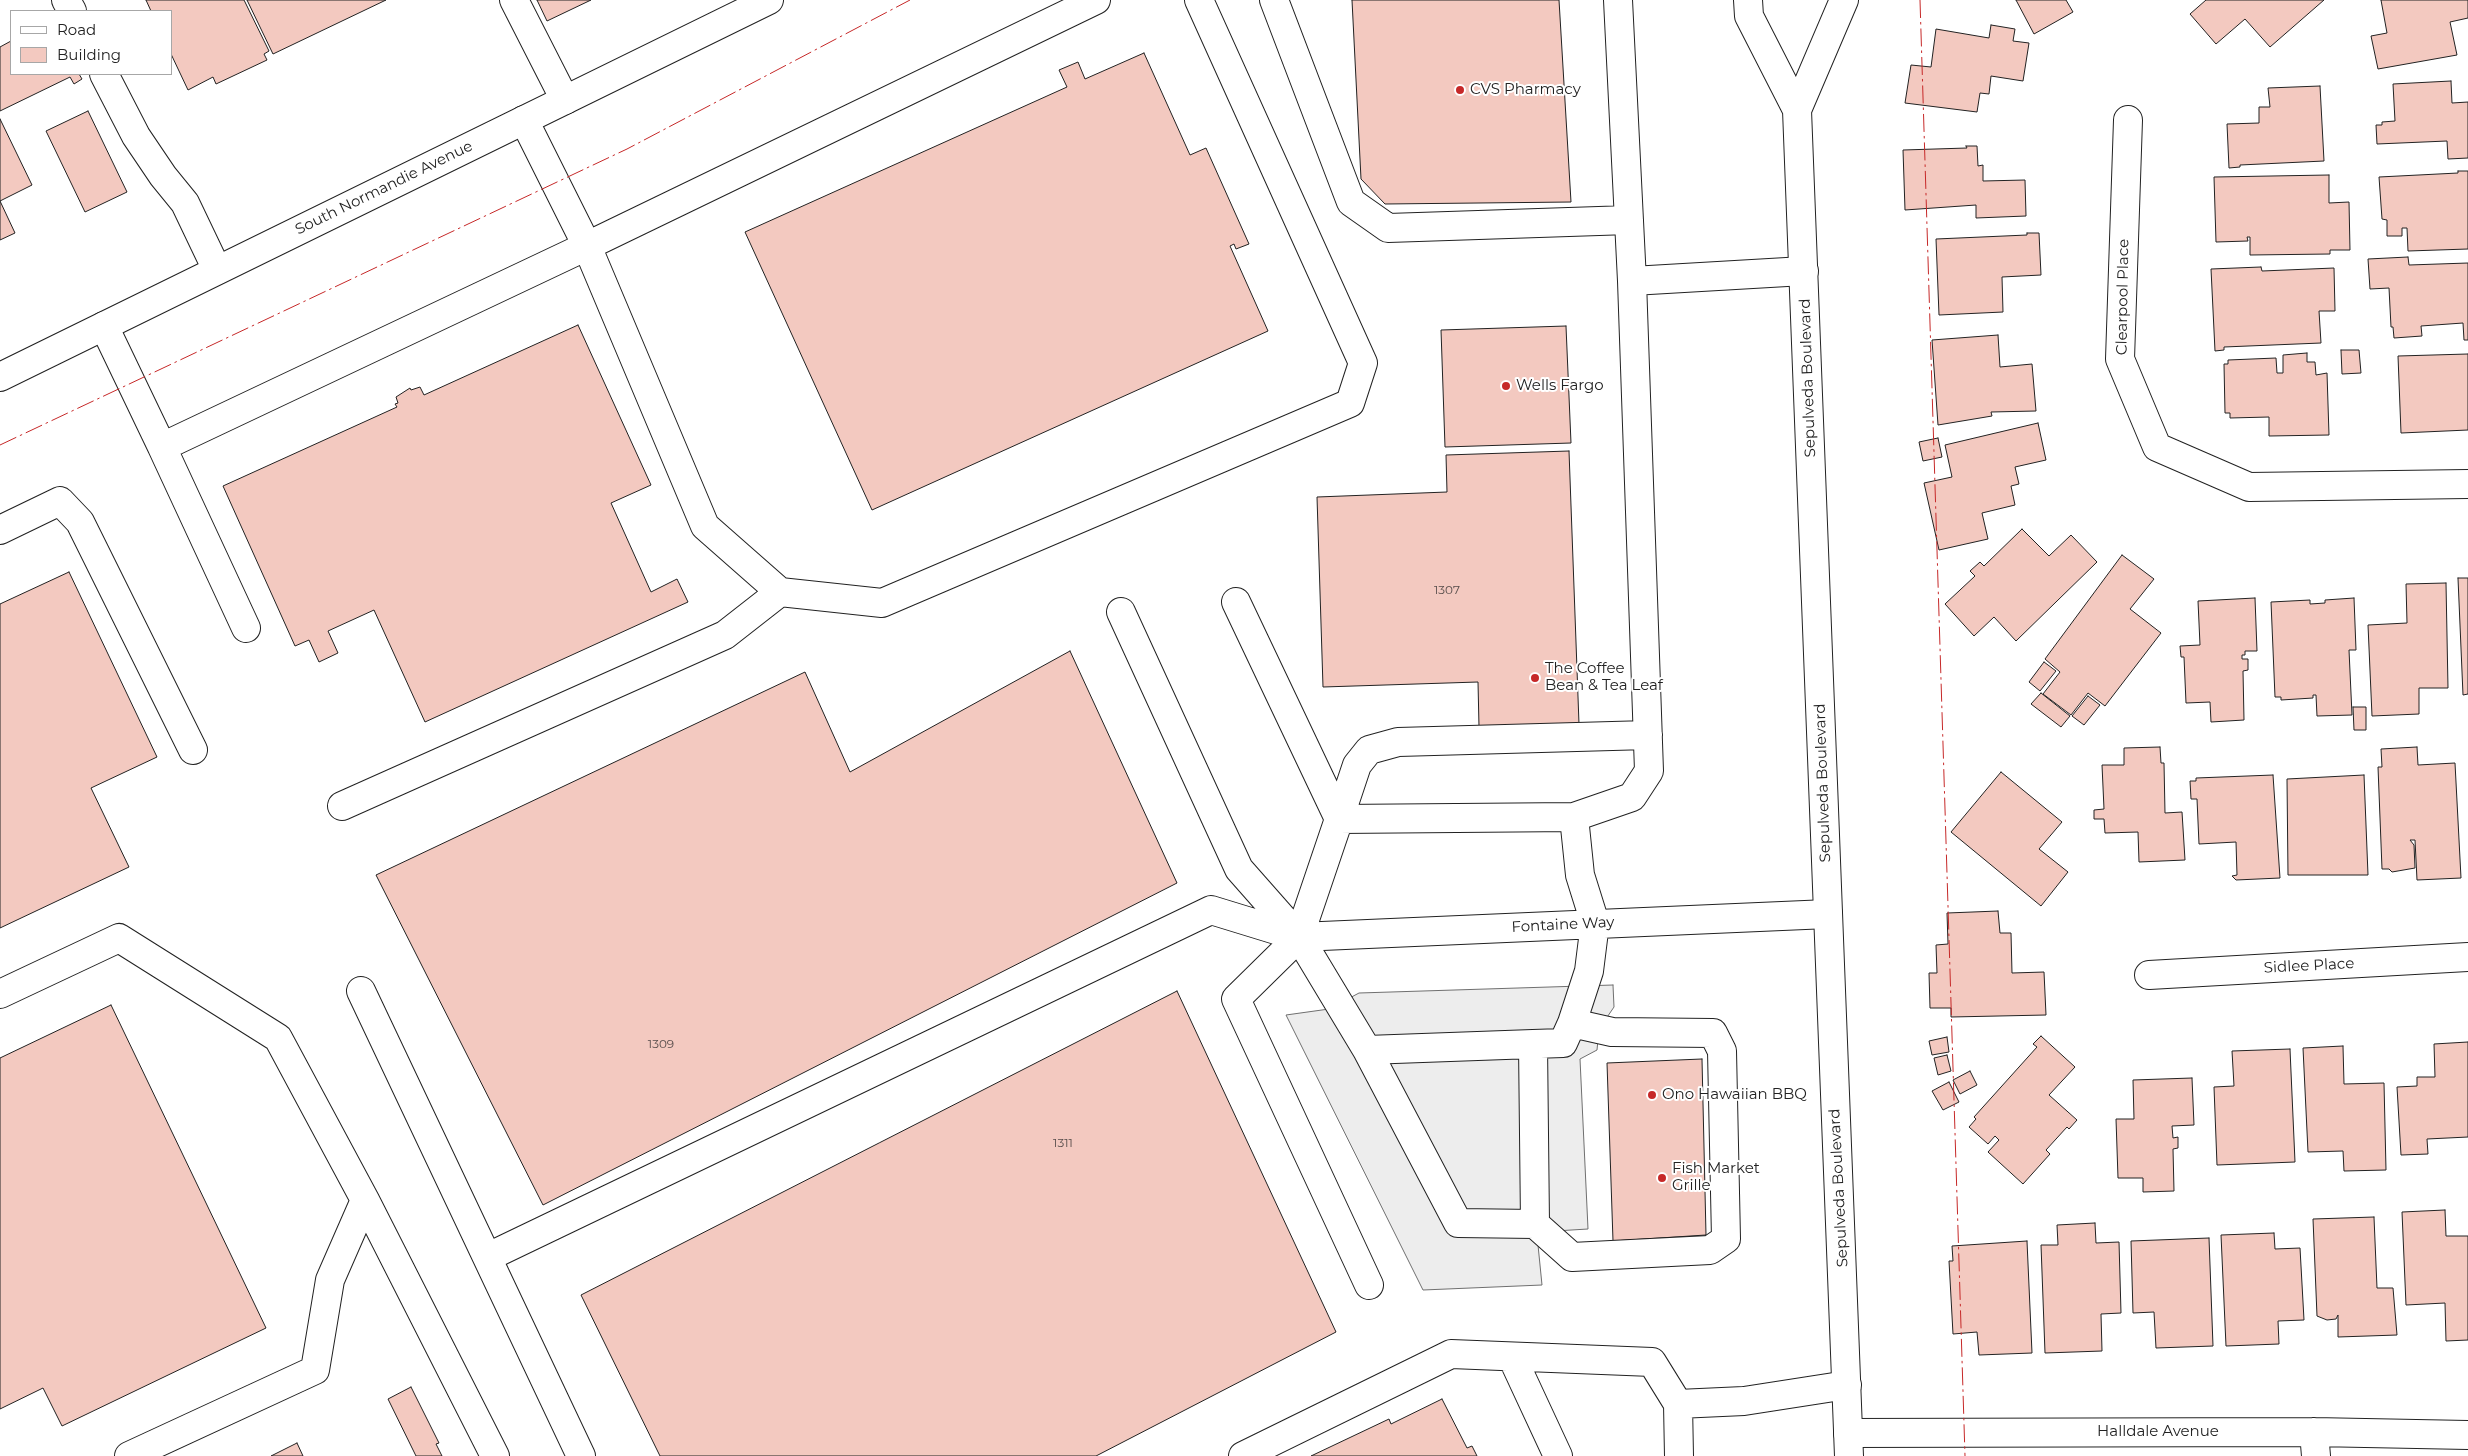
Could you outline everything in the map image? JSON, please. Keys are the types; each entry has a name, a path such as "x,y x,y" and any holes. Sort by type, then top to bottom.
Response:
{"street":[{"path":"514,0 565,100"},
{"name":"South Normandie Avenue","path":"0,377 769,0"},
{"path":"162,447 587,246 1096,0"},
{"path":"524,120 587,246 705,526 780,592 882,603 1350,403 1363,363 1199,0"},
{"path":"1274,0 1351,202 1388,228 1629,220"},
{"path":"1339,819 1574,818 1632,797 1649,771 1632,281 1618,0"},
{"name":"Sepulveda Boulevard","path":"1748,0 1748,16 1797,110 1849,1444"},
{"name":"Sepulveda Boulevard","path":"1797,110 1844,0"},
{"path":"105,75 136,136 163,176 185,203 217,270"},
{"name":"Clearpool Place","path":"2128,120 2120,359 2157,447 2248,487 2468,484"},
{"path":"1632,281 1804,271"},
{"path":"104,326 246,628"},
{"path":"0,530 60,501 80,522 193,750"},
{"path":"342,806 725,635 780,592"},
{"path":"1236,602 1339,819"},
{"path":"1121,612 1239,869 1299,937 1366,1050 1458,1223 1535,1224 1572,1257 1710,1250 1726,1239 1722,1051 1713,1032 1612,1032 1572,1023"},
{"path":"1369,1285 1236,999 1299,937 1357,765 1369,750 1398,742 1648,735"},
{"path":"1366,1050 1563,1043 1572,1023 1588,971 1595,923 1580,875 1574,818"},
{"name":"Fontaine Way","path":"488,1257 1211,910 1299,937 1828,914"},
{"path":"0,994 119,938 278,1038 365,1200 495,1456"},
{"name":"Sidlee Place","path":"2149,975 2468,957"},
{"path":"361,991 581,1456"},
{"path":"1533,1044 1535,1224"},
{"path":"129,1456 315,1370 330,1280 365,1200"},
{"path":"1243,1456 1451,1354 1652,1362 1678,1404 1679,1456"},
{"path":"1512,1356 1558,1456"},
{"path":"1678,1404 1744,1401 1847,1385"},
{"name":"Halldale Avenue","path":"1849,1444 2315,1444 2468,1435"}],"shaded area":[{"path":"1613,985 1614,1007 1599,1029 1597,1050 1580,1059 1588,1229 1555,1231 1538,1245 1542,1285 1423,1290 1286,1015 1329,1009 1359,993"}],"building":[{"path":"146,0 244,0 269,51 264,54 267,60 216,84 213,77 188,90 172,56 172,10 151,10"},
{"path":"247,0 386,0 273,54"},
{"path":"537,0 591,0 547,21"},
{"name":"CVS Pharmacy","path":"1352,0 1559,0 1571,202 1385,204 1361,179"},
{"path":"2016,0 2066,0 2073,12 2034,34"},
{"path":"2206,0 2324,0 2270,47 2245,19 2216,44 2190,14"},
{"path":"2381,0 2468,0 2468,18 2450,22 2457,55 2378,69 2371,36 2387,33"},
{"path":"1991,25 2015,29 2013,41 2029,43 2023,81 1991,76 1989,94 1980,93 1977,112 1905,103 1911,65 1931,67 1936,29 1989,38"},
{"path":"10,42 10,75 80,75 82,79 74,84 70,77 0,111 0,47"},
{"path":"1144,53 1190,155 1206,148 1249,244 1236,249 1234,244 1230,246 1268,331 872,510 745,232 1067,87 1059,70 1078,62 1085,79"},
{"path":"2451,81 2452,103 2468,102 2468,158 2448,159 2447,141 2377,144 2376,125 2382,125 2382,122 2395,121 2393,84"},
{"path":"2320,86 2324,161 2240,165 2240,167 2229,168 2227,124 2259,123 2259,107 2270,107 2268,88"},
{"path":"88,111 127,192 85,212 46,131"},
{"path":"0,119 32,185 0,201"},
{"path":"1966,146 1977,146 1978,166 1983,165 1983,181 2025,180 2026,216 1976,218 1976,205 1905,210 1903,150 1967,148"},
{"path":"2458,171 2468,171 2468,249 2408,251 2407,228 2402,228 2402,236 2387,236 2387,220 2382,219 2379,177 2458,173"},
{"path":"2329,175 2329,203 2349,202 2350,250 2330,250 2330,254 2250,255 2250,237 2247,237 2248,241 2216,242 2214,177"},
{"path":"0,201 15,233 0,240"},
{"path":"2027,233 2039,233 2041,275 2002,277 2003,312 1939,315 1936,239 2027,235"},
{"path":"2408,257 2409,265 2468,263 2468,340 2464,340 2463,323 2421,326 2422,336 2394,338 2393,327 2391,327 2389,288 2370,289 2368,259"},
{"path":"2261,267 2262,271 2334,268 2335,311 2319,311 2321,343 2224,347 2224,350 2215,351 2211,269"},
{"path":"578,325 651,485 611,503 651,592 677,579 688,602 425,722 374,610 328,631 338,653 319,662 309,640 295,646 223,486 397,407 395,404 398,403 396,397 410,388 411,390 420,387 424,395"},
{"name":"Wells Fargo","path":"1566,326 1571,443 1445,447 1441,330"},
{"path":"1998,335 2000,367 2032,364 2036,411 1991,412 1992,416 1938,425 1932,340"},
{"path":"2341,350 2359,350 2361,373 2342,374"},
{"path":"2307,353 2307,362 2315,362 2316,375 2327,373 2329,435 2269,436 2269,417 2230,418 2230,413 2225,413 2224,364 2228,364 2228,360 2276,358 2277,373 2283,373 2283,355"},
{"path":"2468,354 2468,430 2401,433 2398,356"},
{"path":"2038,423 2046,460 2015,467 2019,484 2011,486 2015,505 1982,513 1988,539 1939,550 1924,483 1952,477 1945,445"},
{"path":"1938,438 1942,457 1923,461 1919,442"},
{"path":"1569,451 1579,724 1479,727 1478,682 1323,687 1317,497 1447,492 1446,455"},
{"path":"2022,529 2049,556 2071,535 2097,562 2016,641 1994,617 1974,636 1945,604 1975,576 1970,571 1980,562 1984,566"},
{"path":"2122,555 2154,579 2130,609 2161,633 2105,706 2088,693 2071,715 2043,694 2060,672 2045,659"},
{"path":"69,572 157,757 91,788 129,867 0,928 0,604"},
{"path":"2458,578 2468,578 2468,694 2463,695"},
{"path":"2446,583 2448,688 2419,688 2419,714 2372,716 2368,625 2407,623 2406,584"},
{"path":"2255,598 2257,651 2245,651 2245,655 2242,655 2242,659 2248,659 2248,670 2243,671 2244,720 2211,722 2210,702 2186,703 2184,657 2181,657 2180,646 2200,645 2198,601"},
{"path":"2354,598 2356,650 2349,650 2352,715 2317,716 2316,695 2313,695 2313,698 2281,700 2281,697 2275,697 2271,602 2310,600 2310,604 2325,603 2325,600"},
{"path":"1070,651 1177,883 543,1205 376,875 805,672 850,772"},
{"path":"2044,662 2056,671 2040,691 2029,682"},
{"path":"2041,693 2070,716 2061,727 2031,704"},
{"path":"2088,696 2100,705 2084,725 2072,716"},
{"path":"2353,707 2366,707 2366,730 2354,730"},
{"path":"2160,747 2161,763 2164,763 2165,813 2182,812 2185,860 2139,862 2138,832 2105,833 2104,819 2094,819 2094,810 2104,809 2102,765 2124,765 2124,748"},
{"path":"2417,747 2418,765 2455,763 2461,878 2417,880 2415,840 2410,840 2414,845 2415,868 2392,872 2389,869 2382,869 2378,767 2382,767 2381,749"},
{"path":"2001,772 2062,822 2039,849 2068,872 2041,906 1951,832"},
{"path":"2273,775 2280,878 2236,880 2232,876 2237,875 2236,842 2199,844 2197,799 2191,799 2190,781 2196,781 2196,778"},
{"path":"2364,775 2368,875 2288,875 2287,779"},
{"path":"1998,911 2000,933 2011,933 2012,973 2044,972 2046,1015 1951,1017 1951,1008 1930,1008 1929,973 1937,973 1936,945 1948,944 1947,913"},
{"path":"1177,991 1336,1332 1096,1456 660,1456 581,1295"},
{"path":"111,1005 266,1328 62,1426 43,1388 0,1409 0,1058"},
{"path":"2041,1036 2075,1067 2049,1095 2077,1120 2069,1129 2067,1127 2046,1150 2050,1154 2023,1184 1988,1152 1999,1140 1995,1136 1988,1144 1969,1127 1976,1119 1974,1117 2037,1047 2033,1044"},
{"path":"1947,1037 1949,1052 1932,1055 1929,1041"},
{"path":"2468,1042 2468,1137 2427,1139 2428,1154 2401,1155 2397,1087 2417,1086 2417,1077 2435,1077 2434,1044"},
{"path":"2343,1046 2344,1084 2384,1083 2386,1170 2344,1171 2343,1151 2308,1152 2303,1048"},
{"path":"2290,1049 2295,1162 2217,1165 2214,1087 2234,1086 2232,1051"},
{"path":"1947,1055 1951,1071 1938,1075 1934,1058"},
{"path":"1702,1059 1706,1235 1613,1241 1607,1063"},
{"path":"1970,1071 1977,1085 1960,1094 1953,1080"},
{"path":"2192,1078 2194,1125 2172,1126 2173,1138 2178,1137 2178,1148 2173,1149 2174,1191 2143,1192 2143,1178 2118,1178 2116,1119 2134,1119 2133,1080"},
{"path":"1949,1082 1959,1102 1943,1110 1932,1091"},
{"path":"2445,1210 2446,1236 2468,1236 2468,1340 2446,1341 2445,1303 2406,1305 2402,1212"},
{"path":"2374,1217 2377,1288 2393,1288 2397,1335 2338,1337 2338,1315 2336,1319 2327,1320 2317,1316 2313,1219"},
{"path":"2095,1223 2096,1243 2119,1242 2121,1313 2101,1314 2102,1351 2045,1353 2041,1245 2058,1245 2057,1225"},
{"path":"2274,1233 2275,1249 2300,1248 2304,1320 2278,1321 2279,1344 2226,1346 2221,1235"},
{"path":"2209,1238 2213,1346 2156,1348 2154,1312 2133,1313 2131,1241"},
{"path":"2027,1241 2032,1353 1979,1355 1977,1332 1953,1334 1949,1261 1953,1261 1952,1246"},
{"path":"411,1387 439,1443 436,1444 442,1456 416,1456 388,1399"},
{"path":"1442,1399 1467,1448 1472,1446 1477,1456 1311,1456 1389,1419 1391,1424"},
{"path":"297,1443 303,1456 271,1456"}],"power":[{"path":"0,445 627,149 910,0"},
{"path":"1920,0 1965,1456"}],"place":[{"name":"CVS Pharmacy","path":"1460,90"},
{"name":"Wells Fargo","path":"1506,386"},
{"name":"The Coffee Bean & Tea Leaf","path":"1535,678"},
{"name":"Ono Hawaiian BBQ","path":"1652,1095"},
{"name":"Fish Market Grille","path":"1662,1178"}]}
